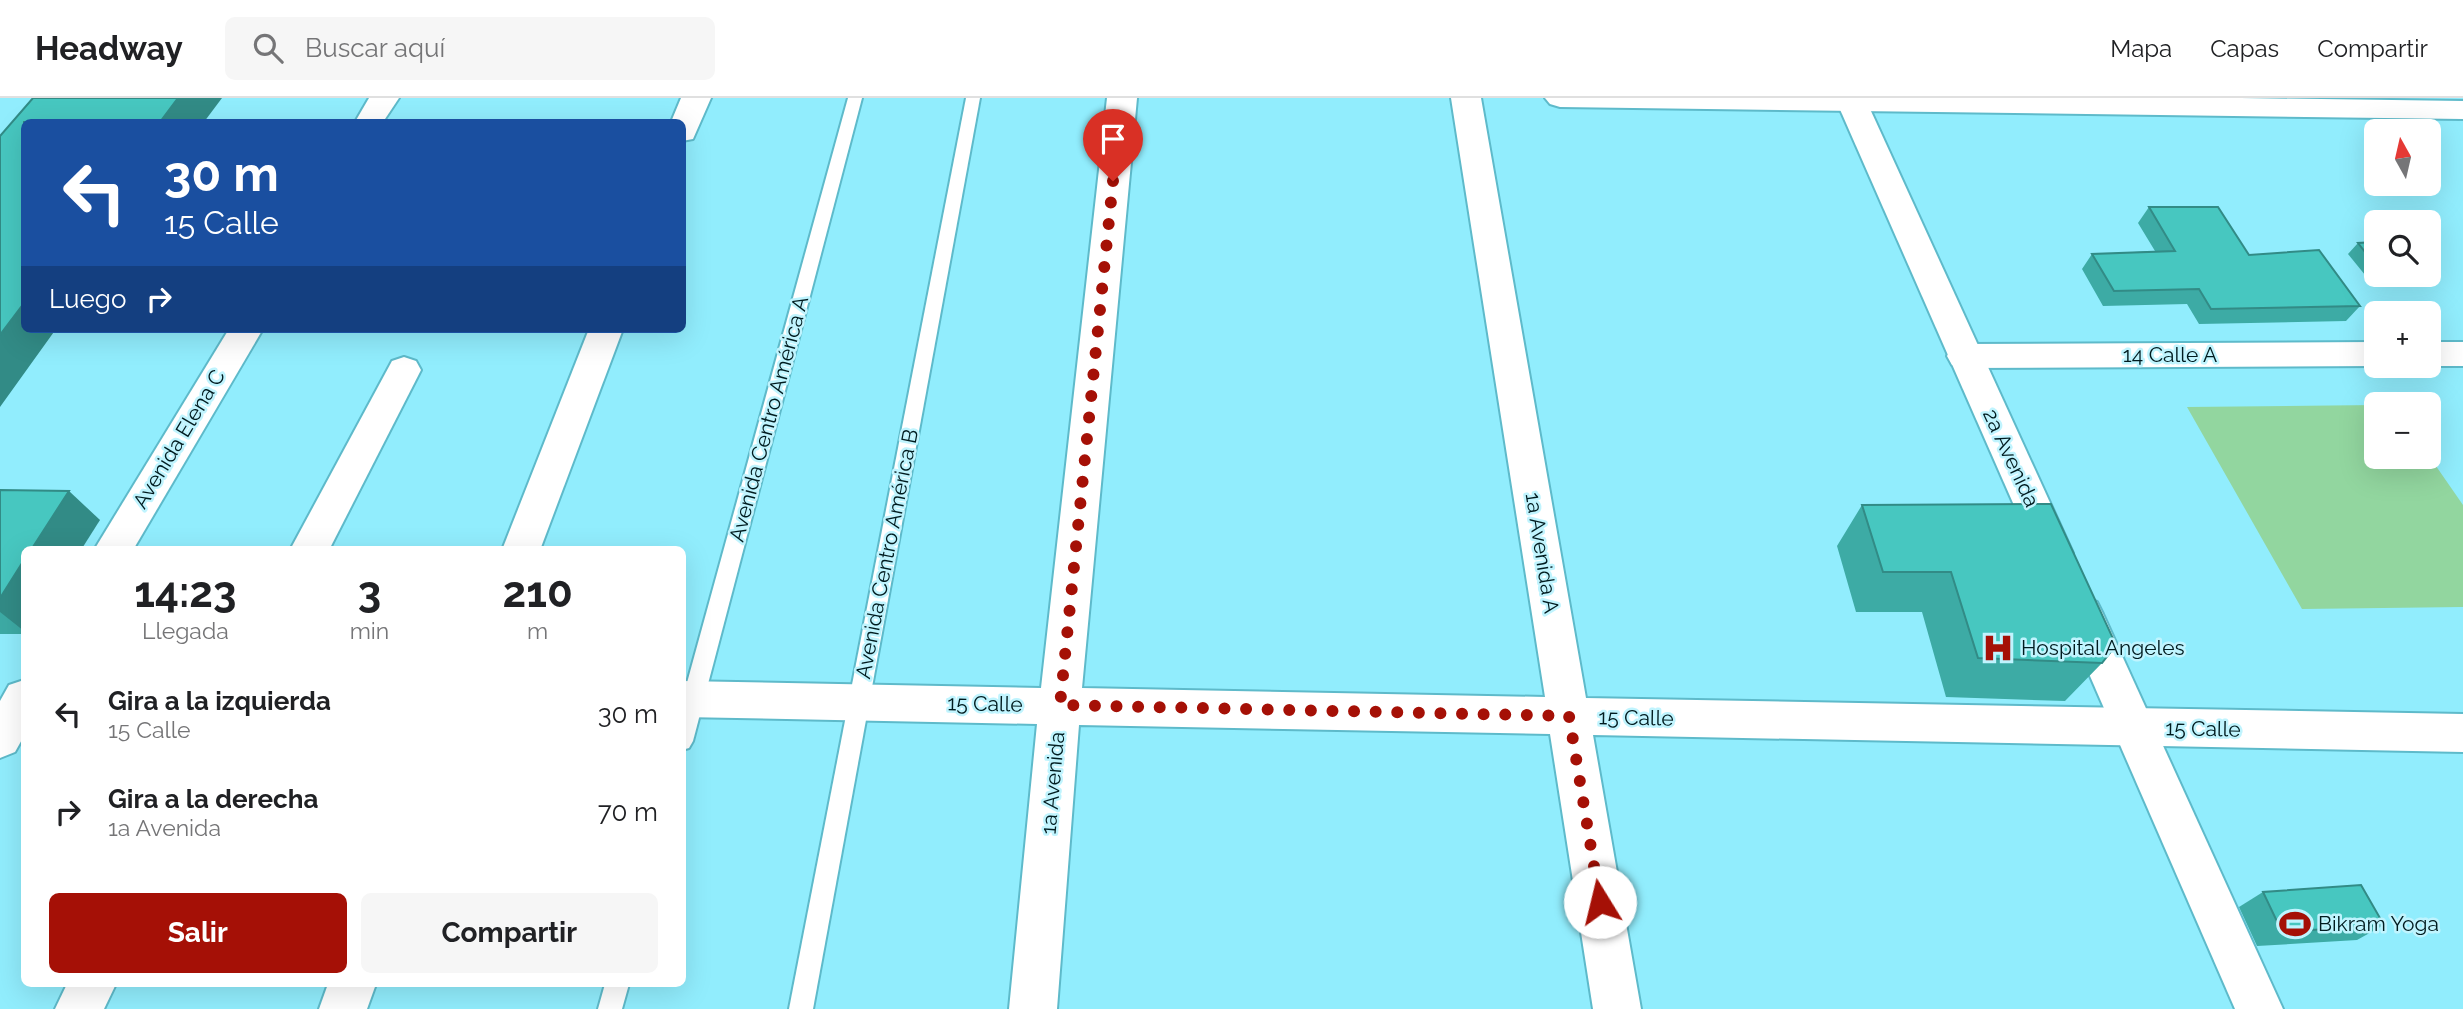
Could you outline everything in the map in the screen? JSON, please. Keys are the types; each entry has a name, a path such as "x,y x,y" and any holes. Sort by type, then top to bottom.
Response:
{"street":[{"path":"371,119 384,98"},
{"path":"686,122 696,98"},
{"name":"1a Avenida","path":"1033,1009 1060,705 1122,98"},
{"name":"1a Avenida A","path":"1466,98 1617,1009"},
{"path":"1560,98 2463,110"},
{"name":"2a Avenida","path":"1851,100 2259,1009"},
{"name":"Avenida Elena C","path":"115,546 244,333"},
{"path":"523,546 604,333"},
{"name":"14 Calle A","path":"1964,356 2364,354"},
{"path":"2441,354 2463,354"},
{"path":"311,546 404,370"},
{"path":"0,680 21,679"},
{"name":"15 Calle","path":"688,699 2461,735"},
{"path":"0,739 21,703"},
{"path":"79,1009 90,987"},
{"path":"342,1009 351,987"}],"lane":[{"name":"Avenida Centro América A","path":"688,699 855,98"},
{"name":"Avenida Centro América B","path":"801,1009 973,98"},
{"path":"610,1009 616,987"}],"green space":[{"path":"2364,405 2364,469 2438,469 2463,505 2463,607 2302,609 2187,407"}],"building":[{"path":"33,98 178,98 162,119 21,119 21,307 0,335 0,136"},
{"path":"2149,207 2218,207 2249,255 2319,250 2360,306 2211,309 2199,289 2114,291 2092,254 2175,251"},
{"path":"0,490 69,491 34,546 21,546 21,565 0,598"},
{"path":"2051,504 2116,645 2102,663 1978,658 1951,572 1883,572 1862,505"},
{"path":"2361,885 2384,925 2282,932 2263,892"}],"place":[{"name":"Hospital Angeles","path":"1998,648"},
{"name":"Bikram Yoga","path":"2295,924"}],"route":[{"path":"1113,181 1060,705 1569,716 1600,902"}]}
